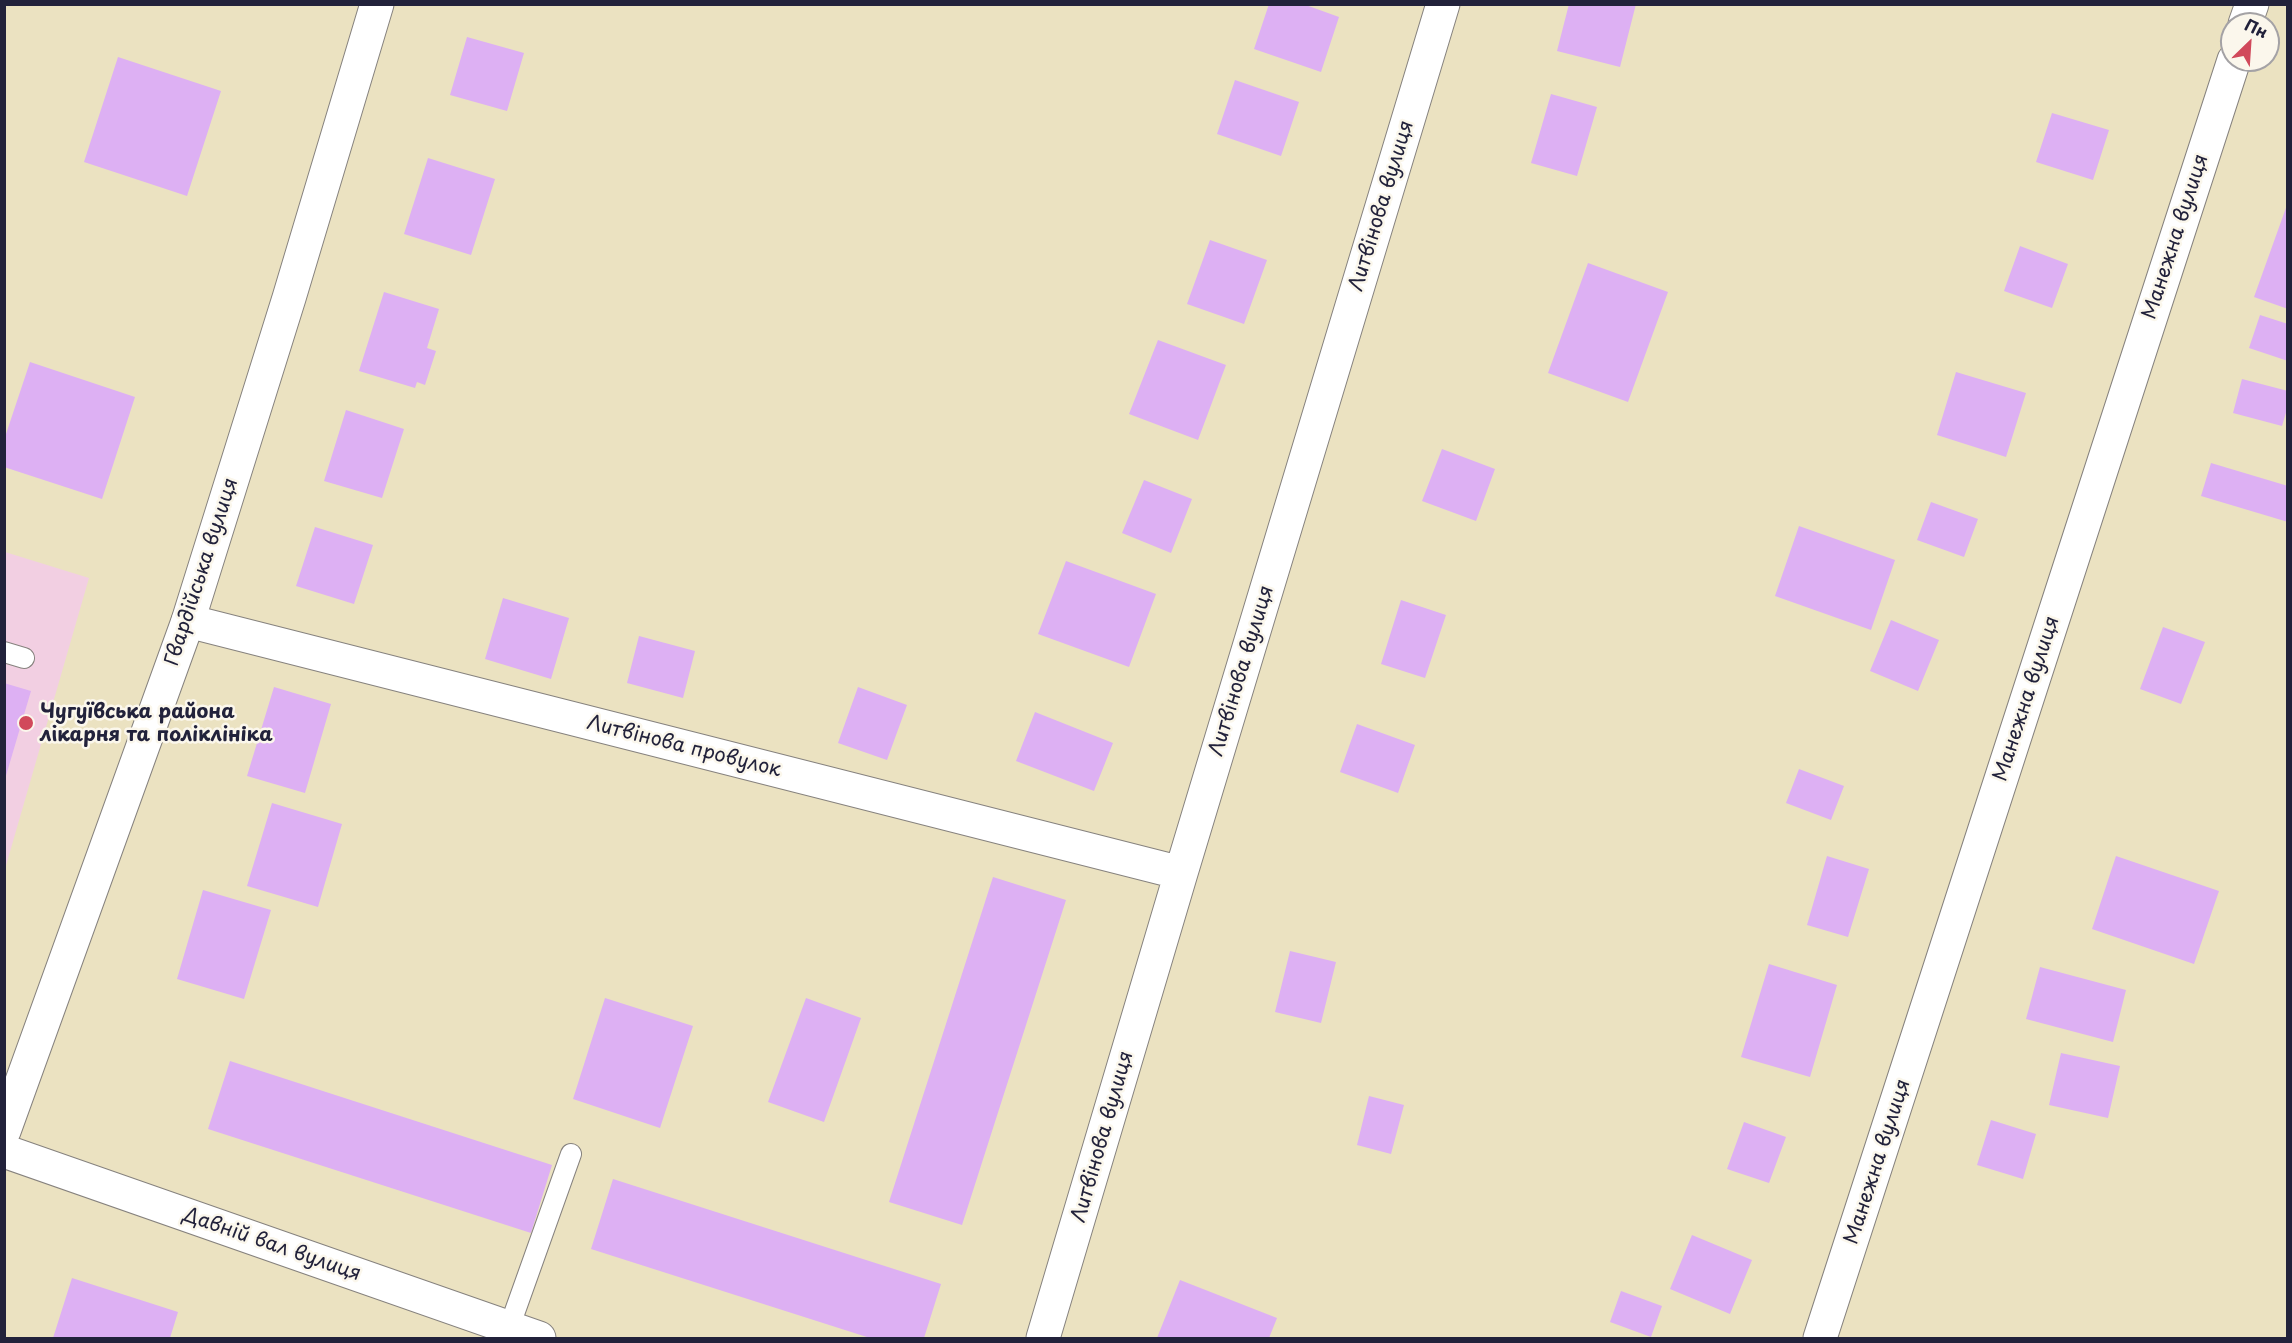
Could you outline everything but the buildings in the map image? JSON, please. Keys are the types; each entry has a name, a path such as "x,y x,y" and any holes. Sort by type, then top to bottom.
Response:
{"street":[{"name":"Гвардійська вулиця","path":"4,1131 188,621 292,287 376,4"},
{"name":"Литвінова вулиця","path":"1043,1338 1443,4"},
{"name":"Манежна вулиця","path":"1820,1338 2230,72"},
{"name":"Литвінова провулок","path":"188,621 1181,873"},
{"name":"Давній вал вулиця","path":"4,1151 524,1333"}],"lane":[{"path":"4,652 24,658"},
{"path":"524,1333 572,1154"}],"shaded area":[{"name":"Чугуївська района лікарня та поліклініка","path":"5,552 89,578 5,869"}],"place":[{"name":"Чугуївська района лікарня та поліклініка","path":"26,723"}]}
